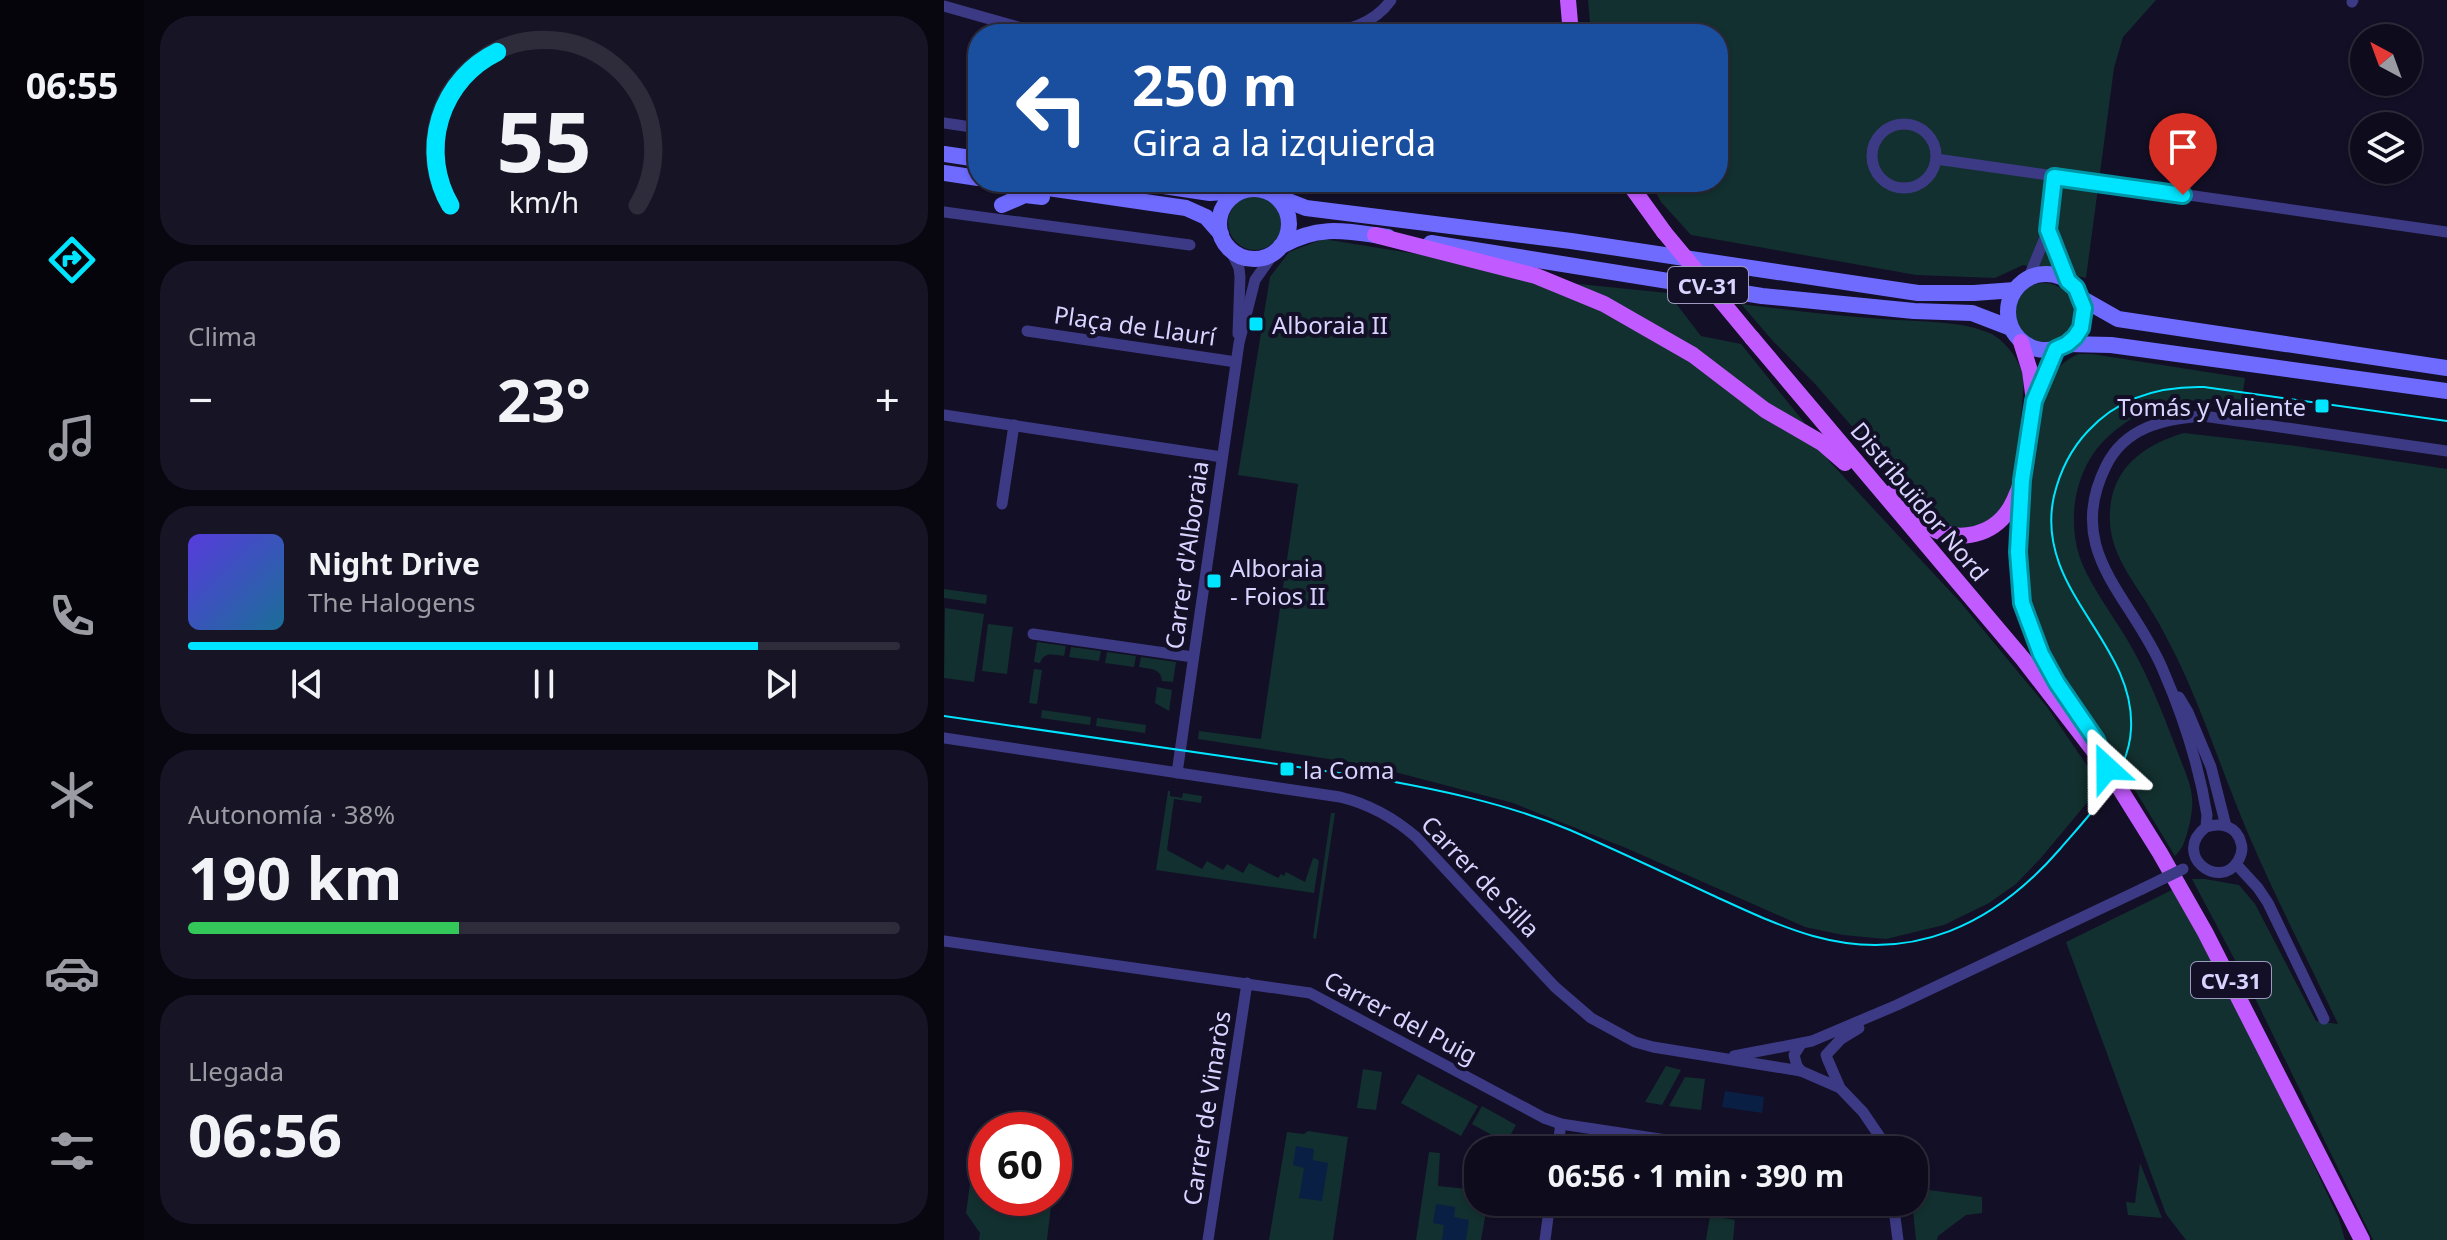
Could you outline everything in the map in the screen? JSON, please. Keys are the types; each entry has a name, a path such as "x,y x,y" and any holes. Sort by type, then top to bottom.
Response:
{"main road":[{"path":"1568,0 1570,24"},
{"path":"944,154 968,158"},
{"path":"944,173 968,177"},
{"path":"1077,192 1195,211 1206,217 1230,249 1252,259 1263,258 1303,235 1328,230 1375,235 1762,296 1914,311 1972,313 2016,335 2031,348 2044,351 2111,345 2447,391"},
{"path":"1221,234 1221,212 1240,192"},
{"path":"1270,192 1299,206 1316,209 1571,241 1918,293 2015,290"},
{"name":"Distribuïdor Nord","path":"1635,192 1664,232 1867,477 2023,659 2107,768 2160,853 2243,1002 2362,1240"},
{"path":"1002,205 1025,195 1094,203 1120,198"},
{"path":"1278,197 1289,215 1290,226 1278,250"},
{"path":"1375,235 1536,276 1604,304 1693,355 1765,410 1822,443 1842,461 1897,497 1930,527 1957,537 1971,536 1989,529 2003,518 2012,505 2022,480"},
{"path":"2107,768 2096,740 2041,654 2022,603 2018,552 2022,480 2034,401 2030,371 2008,309 2015,290 2028,279 2041,274 2055,275 2068,281 2081,298 2118,319 2447,368"},
{"path":"2034,401 2062,347 2081,328 2084,318 2081,298"},
{"name":"Distribuïdor Nord","path":"2340,1200 2354,1240"}],"street":[{"path":"1363,24 1369,22 1391,0"},
{"path":"944,6 1008,24"},
{"path":"944,123 968,127"},
{"path":"1913,125 1931,138 1936,159 1933,170 1917,186 1895,187 1878,174 1872,153 1881,134 1890,127 1913,125"},
{"path":"1936,159 2447,232"},
{"path":"2028,279 2048,230 2054,177"},
{"path":"987,217 1002,205 1012,221"},
{"path":"944,212 1190,245"},
{"path":"2048,230 2068,281"},
{"name":"Carrer d'Alboraia","path":"1230,249 1240,277 1237,316 1239,343"},
{"name":"Carrer d'Alboraia","path":"1177,773 1239,343 1255,280 1278,250"},
{"name":"Plaça de Llaurí","path":"1027,331 1236,362"},
{"path":"944,415 1222,457"},
{"path":"2226,826 2211,767 2188,712 2148,638 2105,570 2092,539 2091,513 2096,486 2112,454 2139,430 2169,419 2203,416 2447,451"},
{"path":"1002,504 1014,425"},
{"path":"1033,634 1193,657"},
{"path":"2163,669 2196,768 2205,802 2206,827"},
{"name":"Carrer de Silla","path":"944,738 1340,797 1372,807 1416,837 1549,981 1591,1018 1620,1035 1653,1047 1806,1073 1840,1088"},
{"path":"2226,826 2238,835 2242,850 2236,864 2223,872 2208,870 2201,866 2194,853 2196,838 2206,827 2226,826"},
{"name":"Carrer de Silla","path":"2183,869 2194,853"},
{"path":"2236,864 2268,903 2324,1019"},
{"name":"Carrer de Silla","path":"1724,1057 1806,1043 1897,1005 2183,869 2208,870"},
{"name":"Carrer del Puig","path":"944,941 1310,993 1530,1111 1561,1124 1640,1136"},
{"name":"Carrer de Vinaròs","path":"1208,1240 1247,983"},
{"name":"Carrer de Silla","path":"1827,1056 1841,1039 1897,1005"},
{"path":"1827,1056 1822,1069 1806,1073 1794,1061 1794,1055 1806,1043 1821,1046 1827,1056 1840,1088 1863,1112 1879,1136"},
{"path":"1559,1136 1561,1124"},
{"path":"1545,1240 1548,1216"},
{"path":"1895,1216 1898,1240"}],"green space":[{"path":"1588,0 2156,0 2123,37 2114,68 2086,278 2023,265 1995,278 1916,275 1691,235 1656,192 1728,192 1728,24 1590,24"},
{"path":"1255,196 1274,204 1282,223 1274,242 1255,250 1236,242 1228,223 1236,204"},
{"path":"1323,239 1448,259 1529,279 1668,293 1701,336 1741,344 1803,421 1830,462 1961,603 2047,707 2101,786 2016,884 1989,903 1944,925 1886,939 1805,927 1626,848 1513,803 1368,765 1198,739 1199,731 1261,739 1298,484 1238,475 1270,277 1289,252"},
{"path":"2044,283 2055,285 2065,292 2072,302 2072,324 2065,334 2055,341 2044,343 2033,341 2023,334 2016,324 2014,313 2016,302 2023,292 2033,285"},
{"path":"1741,304 1949,323 1975,328 2000,339 2015,358 2024,379 2013,482 2005,507 1998,516 1972,529 1954,528 1934,521"},
{"path":"2079,354 2245,378 2241,404 2203,401 2171,403 2141,413 2110,435 2089,461 2074,509 2076,542 2084,569 2145,672 2188,780 2192,797 2191,817 2185,841 2175,856 2110,749 2049,658 2027,600 2023,547 2042,403 2054,373 2064,362"},
{"path":"2184,433 2447,469 2447,1240 2373,1240 2254,996 2192,879 2239,885 2255,904 2316,1021 2338,1024 2260,862 2177,658 2115,548 2110,523 2111,505 2120,476 2129,464 2153,445"},
{"path":"944,589 987,595 986,604 944,598"},
{"path":"945,608 984,614 974,682 944,678"},
{"path":"988,624 1013,627 1007,674 982,671"},
{"path":"1037,642 1066,646 1064,656 1050,655 1040,663 1034,662"},
{"path":"1071,647 1101,651 1099,661 1069,657"},
{"path":"1107,652 1136,656 1134,667 1105,663"},
{"path":"1141,657 1176,662 1173,682 1162,681 1160,674 1154,670 1139,667"},
{"path":"1034,669 1042,670 1037,704 1029,703"},
{"path":"1157,687 1172,690 1169,711 1155,703"},
{"path":"1042,710 1091,717 1090,725 1041,718"},
{"path":"1097,718 1146,725 1145,733 1096,726"},
{"path":"1168,791 1170,796 1182,798 1183,793 1202,796 1201,803 1174,799 1167,850 1202,869 1207,861 1223,870 1227,864 1243,873 1249,863 1278,878 1286,872 1305,882 1313,858 1317,859 1314,893 1156,870"},
{"path":"1331,813 1335,813 1316,939 1313,938"},
{"path":"2172,890 2260,1052 2339,1219 2345,1240 2186,1240 2166,1214 2066,942"},
{"path":"1666,1066 1681,1070 1662,1105 1645,1102"},
{"path":"1363,1069 1382,1072 1376,1110 1357,1108"},
{"path":"1418,1074 1478,1106 1461,1136 1401,1103"},
{"path":"1685,1077 1705,1079 1701,1110 1669,1106"},
{"path":"1482,1106 1516,1125 1510,1136 1493,1136 1472,1124"},
{"path":"1308,1131 1348,1137 1333,1240 1269,1240 1287,1132 1304,1134"},
{"path":"1429,1152 1440,1153 1438,1186 1464,1189 1464,1216 1485,1216 1481,1240 1416,1240"},
{"path":"2140,1163 2162,1218 2128,1215 2126,1202 2135,1203"},
{"path":"1928,1190 1982,1197 1982,1213 1966,1215 1937,1240 1916,1240 1913,1216 1928,1216"},
{"path":"968,1216 1050,1216 1047,1240 979,1240 980,1233"},
{"path":"1710,1216 1735,1220 1733,1240 1706,1240"}],"water":[{"path":"1725,1091 1764,1097 1762,1113 1722,1107"},
{"path":"1296,1146 1314,1149 1313,1160 1328,1163 1322,1201 1299,1198 1304,1168 1293,1165"},
{"path":"1436,1204 1455,1207 1454,1217 1469,1220 1466,1240 1442,1240 1444,1225 1433,1223"}],"tram line":[{"path":"944,716 1367,777 1444,792 1521,812 1570,830 1800,932 1850,943 1885,945 1918,941 1980,917 2035,875 2106,794 2129,746 2128,698 2118,669 2070,588 2058,560 2051,529 2054,496 2066,461 2100,419 2141,396 2171,389 2204,387 2447,421"}],"place":[{"name":"Alboraia II","path":"1256,324"},
{"name":"Tomás y Valiente","path":"2322,406"},
{"name":"Alboraia - Foios II","path":"1214,581"},
{"name":"la Coma","path":"1287,769"}],"route":[{"path":"2107,768 2096,740 2041,654 2022,603 2018,552 2022,480 2034,401 2056,349 2075,337 2084,318 2081,298 2068,281 2048,230 2054,177 2183,195"}]}
